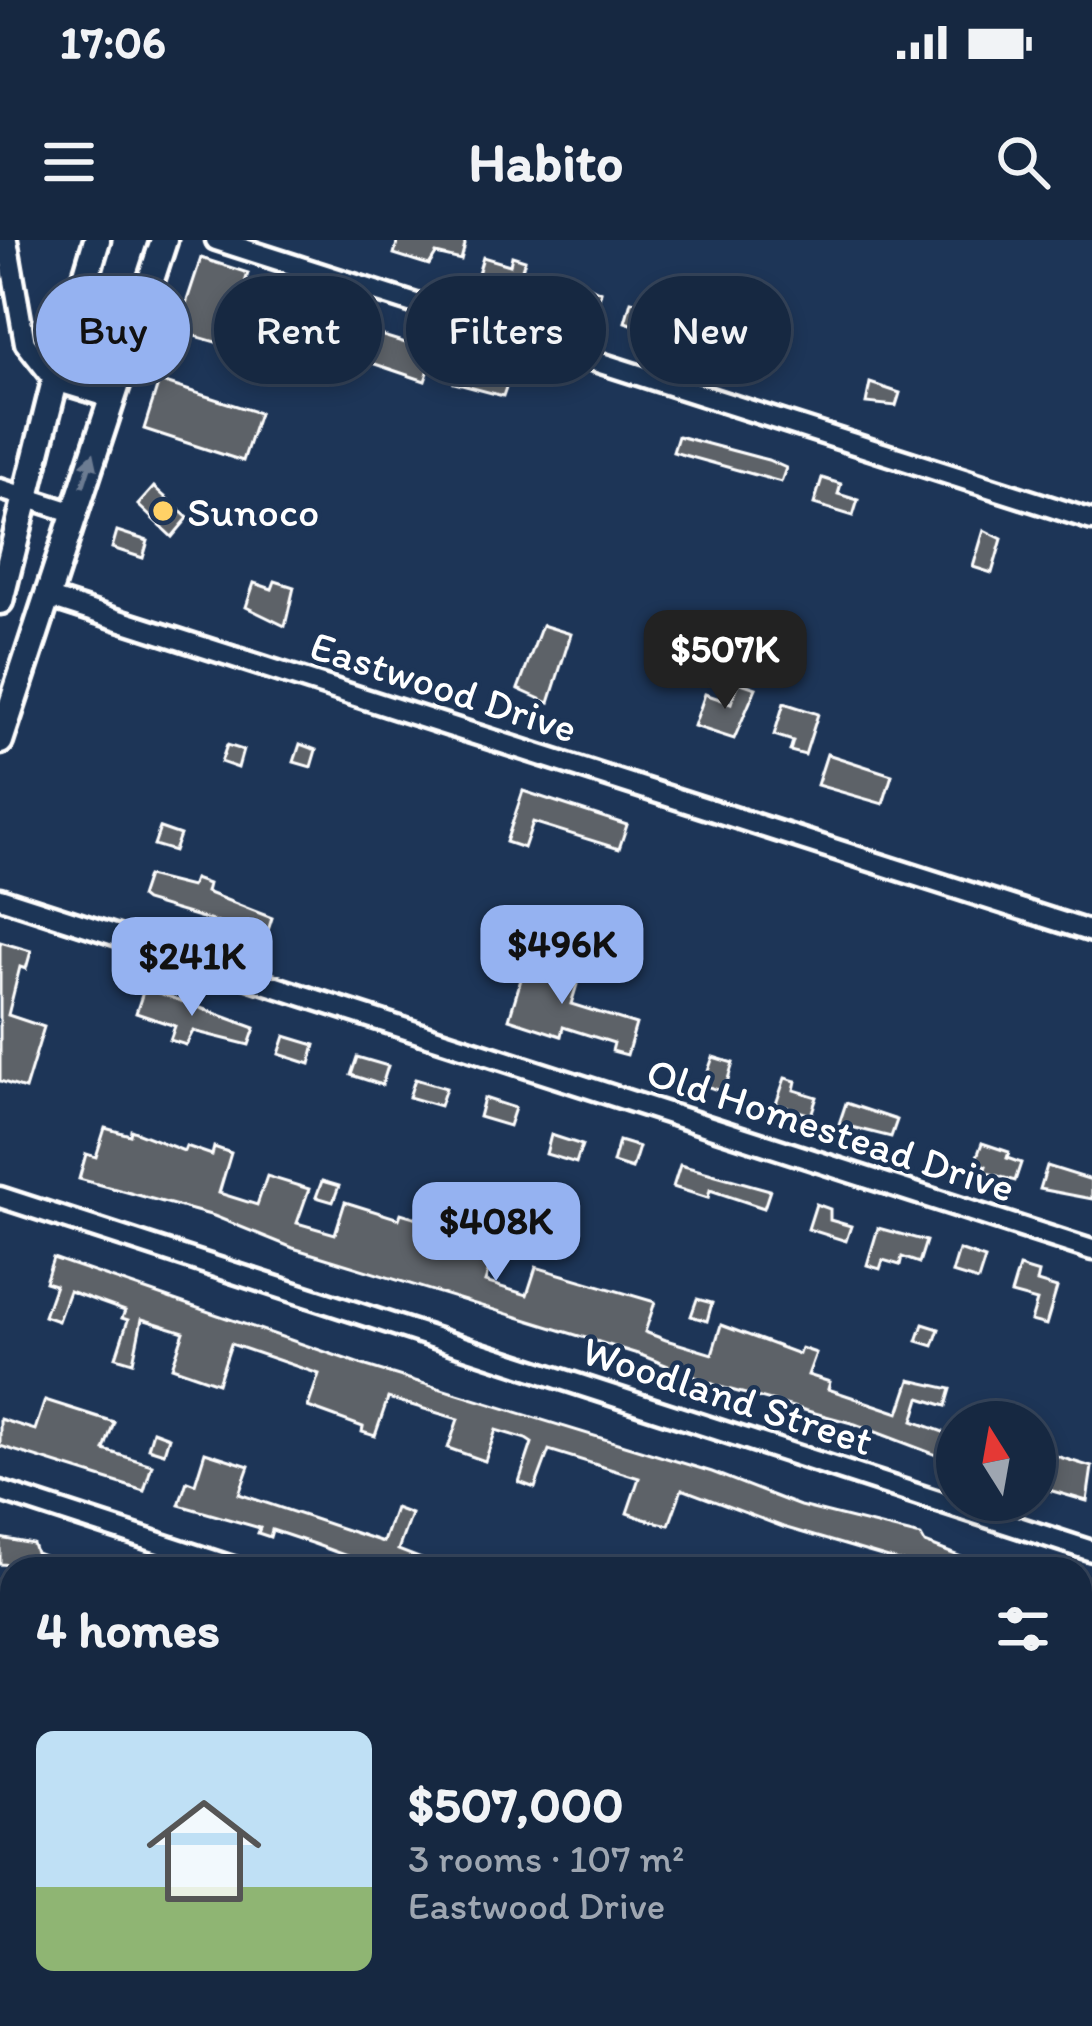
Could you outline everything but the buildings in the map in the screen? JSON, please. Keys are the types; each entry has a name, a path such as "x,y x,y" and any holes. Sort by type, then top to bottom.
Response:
{"street":[{"path":"7,240 25,344 36,358"},
{"path":"87,276 98,240"},
{"path":"0,741 4,712 47,597 164,240"},
{"path":"216,240 1092,520"},
{"path":"0,601 54,384"},
{"path":"65,384 111,398"},
{"path":"0,489 75,513"},
{"name":"Eastwood Drive","path":"47,597 1092,932"},
{"name":"Old Homestead Drive","path":"0,898 1092,1250"},
{"name":"Woodland Street","path":"0,1197 1092,1551"},
{"path":"0,1491 202,1557"}],"place":[{"name":"Sunoco","path":"163,511"}]}
